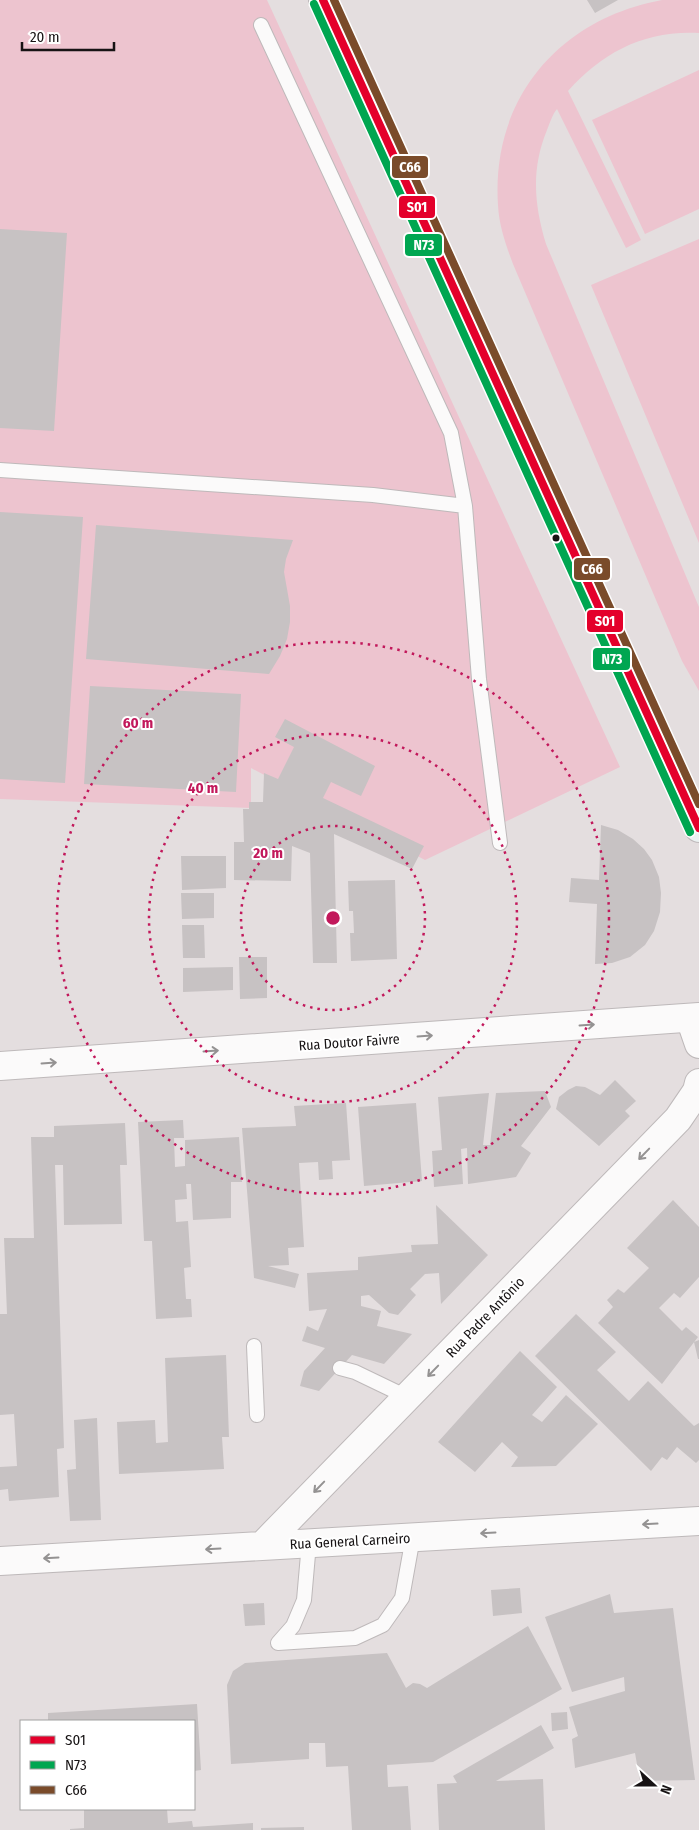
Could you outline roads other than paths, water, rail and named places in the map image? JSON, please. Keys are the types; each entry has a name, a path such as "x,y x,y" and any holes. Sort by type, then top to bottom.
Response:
{"main road":[{"path":"324,0 699,828"}],"street":[{"path":"694,1017 699,1044"},
{"name":"Rua Doutor Faivre","path":"0,1066 694,1017"},
{"name":"Rua Padre Antônio","path":"262,1546 678,1119 697,1091 699,1082"},
{"name":"Rua General Carneiro","path":"0,1561 699,1521"}],"lane":[{"path":"261,25 451,433 465,506 479,679 500,843"},
{"path":"0,470 373,495 465,506"},
{"path":"254,1346 256,1415"},
{"path":"340,1368 354,1372 407,1397"},
{"path":"309,1543 304,1600 293,1626 278,1643 355,1638 383,1625 402,1598 413,1537"}]}
